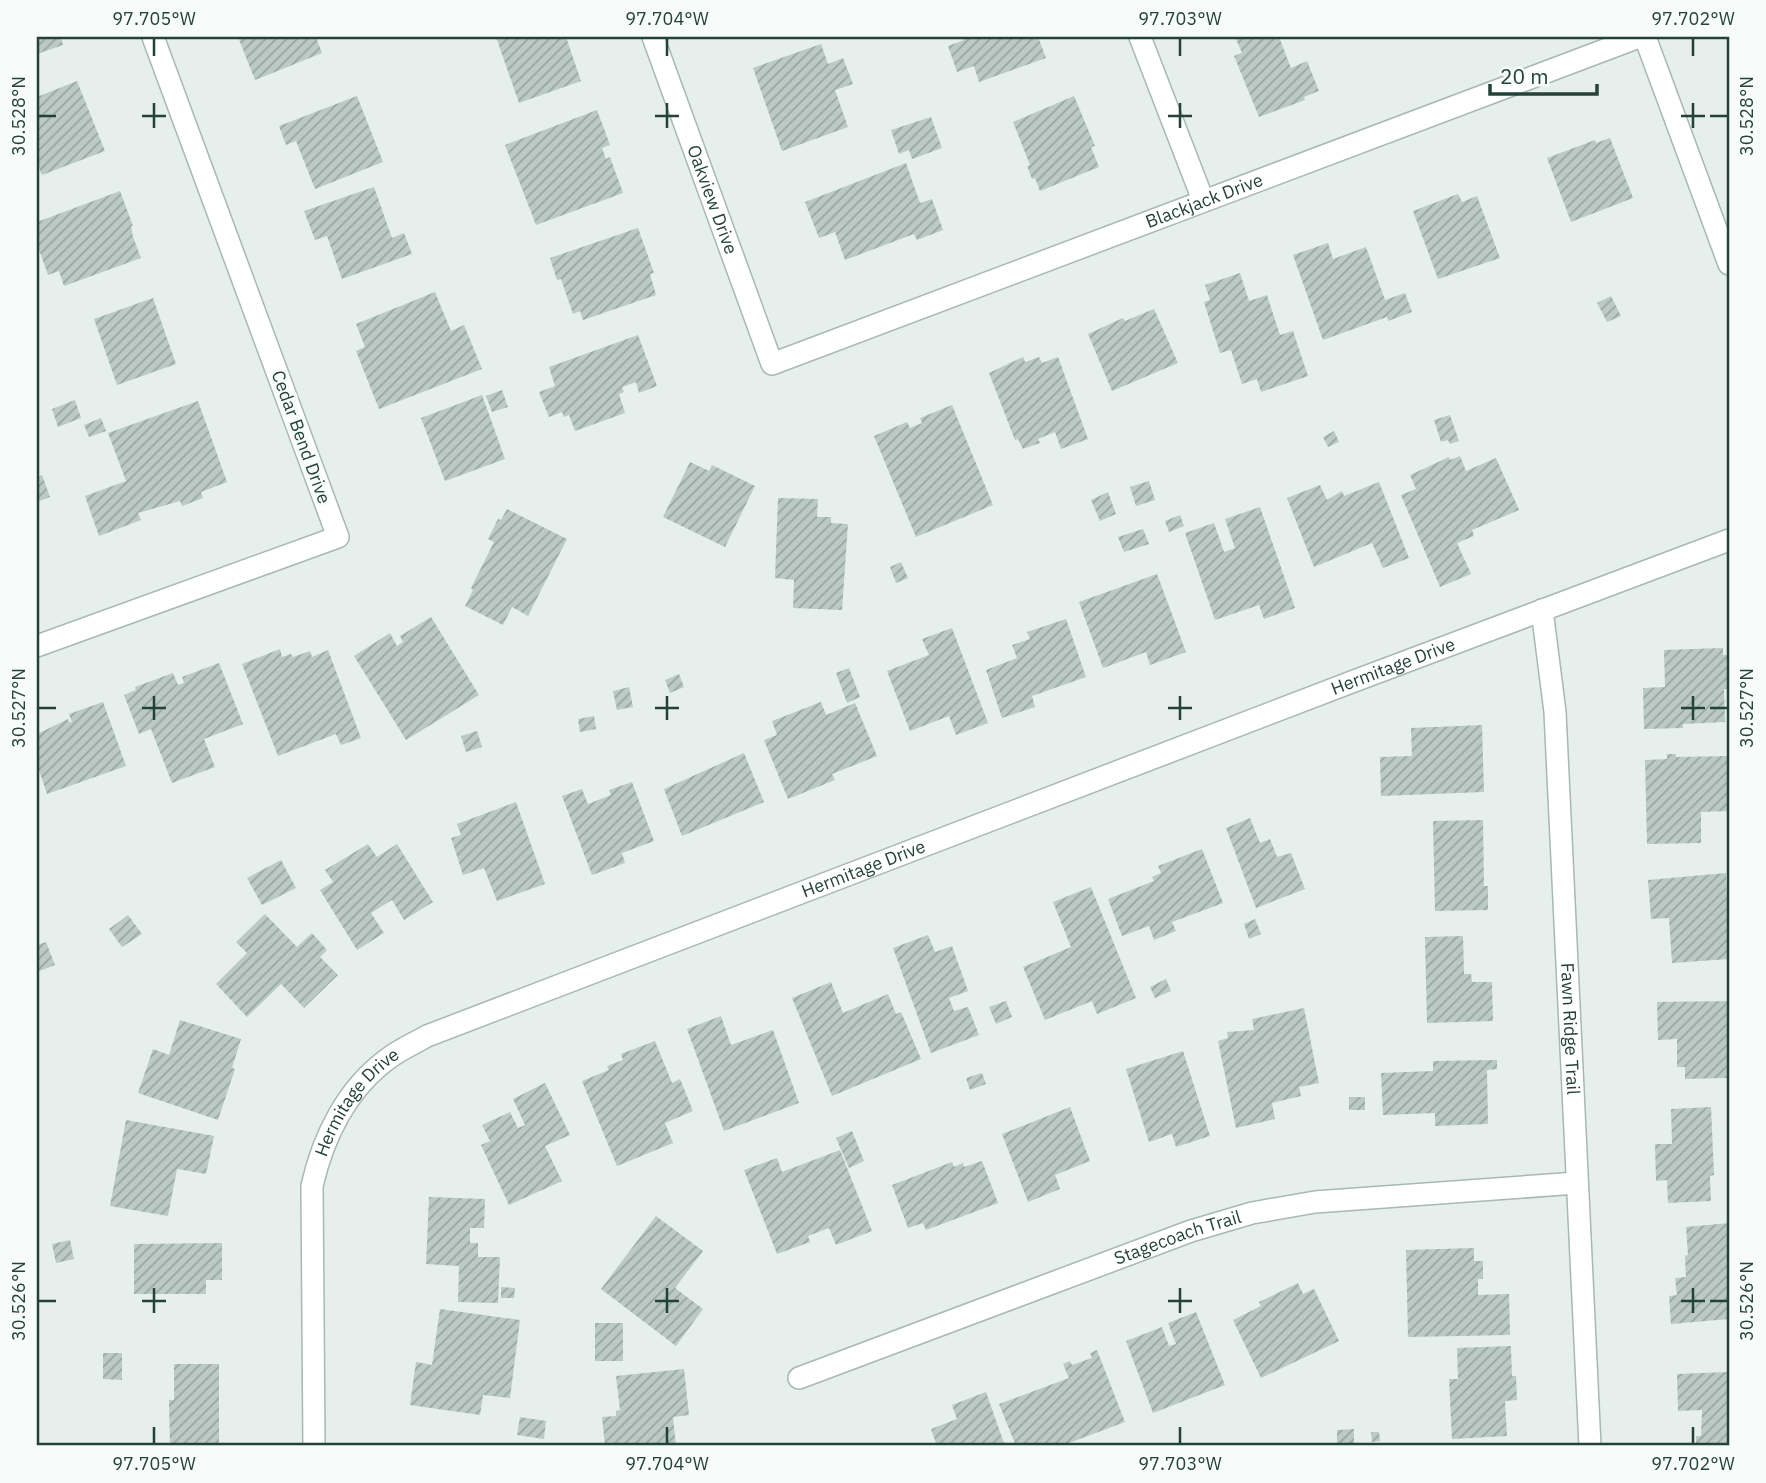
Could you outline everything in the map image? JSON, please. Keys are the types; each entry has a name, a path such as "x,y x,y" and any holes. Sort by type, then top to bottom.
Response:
{"street":[{"name":"Cedar Bend Drive","path":"37,646 338,537 153,37"},
{"name":"Oakview Drive","path":"653,37 772,364"},
{"path":"1140,37 1203,200"},
{"name":"Blackjack Drive","path":"772,364 1639,37"},
{"path":"1646,37 1729,264"},
{"name":"Hermitage Drive","path":"314,1446 312,1186 333,1123 364,1080 389,1058 440,1031 1729,540"},
{"name":"Fawn Ridge Trail","path":"1542,610 1555,712 1590,1446"},
{"name":"Stagecoach Trail","path":"799,1378 1191,1231 1252,1213 1315,1202 1577,1183"}],"building":[{"path":"37,37 61,37 63,45 37,54"},
{"path":"238,37 316,37 322,53 255,80"},
{"path":"496,37 566,37 581,81 519,103"},
{"path":"963,37 1038,37 1046,58 979,82 974,66 957,72 948,46 964,40"},
{"path":"1235,37 1279,37 1291,68 1307,61 1319,91 1304,97 1305,100 1259,117 1234,56 1242,53"},
{"path":"821,44 828,64 843,58 853,84 835,90 848,127 782,151 753,68"},
{"path":"77,81 105,151 42,175 37,163 37,97"},
{"path":"357,96 383,162 315,189 296,141 286,145 279,126"},
{"path":"1074,96 1095,146 1091,147 1099,167 1040,191 1035,178 1032,179 1027,166 1030,165 1013,122"},
{"path":"597,110 610,145 602,148 606,159 610,157 623,193 536,225 505,145"},
{"path":"931,117 942,148 912,159 909,150 899,154 891,130"},
{"path":"1610,138 1633,198 1571,222 1547,158 1595,140 1596,143"},
{"path":"906,163 920,203 932,199 943,230 917,240 914,234 845,260 835,232 819,238 805,202"},
{"path":"374,187 392,238 404,233 412,254 342,279 327,236 315,240 304,211"},
{"path":"120,191 141,258 64,286 59,271 48,275 37,244 37,222"},
{"path":"1458,194 1462,202 1477,196 1500,258 1438,279 1413,211"},
{"path":"638,228 654,273 650,274 656,295 583,320 580,311 573,314 561,279 557,280 550,258"},
{"path":"1328,243 1333,259 1366,247 1385,300 1405,293 1412,312 1388,321 1387,317 1323,340 1293,255"},
{"path":"1240,273 1249,301 1267,295 1280,335 1293,331 1308,376 1261,392 1257,379 1242,384 1231,350 1220,353 1204,302 1210,300 1205,285"},
{"path":"435,292 451,331 464,325 482,369 379,409 356,351 365,347 356,324"},
{"path":"1611,296 1621,316 1607,322 1597,303"},
{"path":"153,298 176,364 117,385 94,319"},
{"path":"1154,309 1178,363 1112,391 1088,334 1123,318 1125,321"},
{"path":"638,335 657,386 639,393 636,382 622,387 624,392 619,394 625,413 575,431 569,415 564,417 562,412 549,417 539,392 555,386 549,367"},
{"path":"1023,357 1025,362 1039,357 1042,363 1058,357 1088,439 1061,449 1055,432 1038,439 1040,443 1023,449 1018,439 1015,440 989,373"},
{"path":"502,390 508,407 492,412 486,396"},
{"path":"482,395 505,459 445,481 421,418"},
{"path":"75,400 81,418 58,427 52,409"},
{"path":"198,401 227,482 201,492 203,498 182,506 180,501 138,513 141,520 99,536 85,496 126,481 108,433"},
{"path":"952,405 993,505 916,537 874,436 907,422 910,428 922,423 920,418"},
{"path":"1450,415 1459,441 1450,444 1448,440 1441,442 1434,420"},
{"path":"101,418 106,431 89,437 84,425"},
{"path":"1334,431 1339,442 1328,447 1323,437"},
{"path":"1460,456 1466,471 1496,458 1519,510 1472,530 1474,536 1457,543 1471,574 1440,587 1401,495 1416,489 1410,475 1449,457 1450,460"},
{"path":"690,462 709,471 712,465 755,486 725,547 663,517"},
{"path":"42,475 50,497 37,502 37,477"},
{"path":"1149,481 1155,500 1136,506 1130,487"},
{"path":"1379,482 1409,558 1383,568 1372,543 1314,567 1287,498 1320,485 1327,500 1342,491 1344,496"},
{"path":"1108,492 1116,514 1100,521 1091,500"},
{"path":"778,498 818,499 817,517 831,517 831,523 848,524 842,610 793,608 794,580 775,578"},
{"path":"1260,507 1295,608 1264,619 1259,605 1215,620 1185,533 1214,523 1224,552 1235,548 1225,519"},
{"path":"507,509 567,539 528,616 512,607 503,625 465,606 494,542 488,539 498,519 501,520"},
{"path":"1180,515 1184,526 1169,532 1165,521"},
{"path":"1143,529 1149,544 1124,552 1118,537"},
{"path":"901,562 908,578 896,583 890,567"},
{"path":"1157,574 1186,652 1150,665 1146,652 1103,668 1079,602"},
{"path":"431,617 479,695 406,740 354,656 390,633 397,646 403,642 400,636"},
{"path":"1066,619 1086,677 1032,696 1035,707 1002,718 986,670 1017,658 1012,645 1030,639 1027,632"},
{"path":"952,628 988,723 956,735 949,716 910,731 887,671 929,655 922,639"},
{"path":"1723,648 1723,655 1729,655 1729,689 1724,689 1725,722 1683,724 1683,728 1644,729 1643,688 1665,687 1664,650"},
{"path":"280,649 282,657 291,654 293,657 310,651 312,657 328,650 361,738 341,745 336,734 278,756 242,664"},
{"path":"219,663 243,724 204,739 215,767 172,783 151,729 139,734 124,695 136,690 135,687 173,673 178,685 184,683 182,677"},
{"path":"849,668 860,697 847,703 836,673"},
{"path":"679,674 684,687 670,693 665,680"},
{"path":"629,687 633,707 617,710 613,691"},
{"path":"103,702 126,766 47,794 37,764 37,734 68,719 72,722 69,714"},
{"path":"821,702 826,715 855,703 877,756 832,774 835,780 788,799 764,740 777,735 772,721"},
{"path":"594,716 596,729 580,732 578,719"},
{"path":"1482,725 1484,792 1381,796 1380,757 1412,756 1411,728"},
{"path":"477,731 482,747 466,752 461,736"},
{"path":"744,753 764,802 682,836 664,789"},
{"path":"1667,754 1676,754 1676,757 1728,756 1729,811 1701,812 1701,843 1647,844 1645,760 1667,759"},
{"path":"632,782 654,841 622,853 625,863 592,875 562,796 582,789 588,804 611,795 609,790"},
{"path":"516,802 545,884 497,901 484,868 463,875 451,838 461,835 457,824"},
{"path":"1250,818 1260,843 1270,839 1277,857 1291,853 1305,889 1256,908 1226,828"},
{"path":"1483,820 1484,886 1488,886 1488,910 1435,911 1433,821"},
{"path":"368,844 377,857 397,844 433,902 404,920 392,900 371,913 384,933 357,950 320,890 333,882 325,870"},
{"path":"1202,849 1223,903 1172,922 1176,931 1154,940 1149,926 1122,936 1108,899 1154,881 1152,877 1161,873 1158,866"},
{"path":"281,860 296,888 262,905 247,878"},
{"path":"1726,873 1729,959 1672,963 1669,918 1651,919 1648,880"},
{"path":"1091,887 1136,998 1097,1014 1092,1001 1045,1020 1023,967 1071,947 1053,902"},
{"path":"265,914 297,947 312,933 327,950 320,957 338,975 304,1008 281,984 247,1017 216,984 247,953 236,942"},
{"path":"128,915 142,934 122,947 109,929"},
{"path":"1255,919 1261,934 1249,939 1244,924"},
{"path":"928,935 935,952 952,946 968,991 949,998 954,1011 968,1007 979,1035 931,1053 893,948"},
{"path":"1463,936 1464,974 1471,974 1472,982 1492,982 1493,1021 1427,1023 1425,937"},
{"path":"46,942 55,965 37,972 37,945"},
{"path":"1166,979 1171,991 1155,998 1150,987"},
{"path":"831,982 843,1013 888,994 896,1014 901,1012 921,1059 832,1096 792,998"},
{"path":"1006,1001 1012,1017 996,1024 989,1007"},
{"path":"1729,1001 1729,1078 1685,1079 1685,1067 1677,1067 1677,1039 1658,1040 1657,1002"},
{"path":"1304,1008 1319,1083 1299,1087 1301,1096 1272,1103 1275,1119 1236,1128 1218,1041 1228,1038 1227,1032 1254,1030 1252,1019"},
{"path":"721,1016 731,1045 773,1030 799,1103 724,1131 687,1029"},
{"path":"180,1020 241,1039 232,1068 235,1069 218,1120 138,1093 153,1049 169,1055"},
{"path":"655,1041 672,1083 680,1079 693,1111 665,1123 673,1143 617,1166 582,1081 609,1070 607,1066 623,1060 621,1054"},
{"path":"1183,1051 1210,1136 1176,1147 1172,1134 1149,1142 1126,1069"},
{"path":"1497,1060 1497,1069 1487,1070 1488,1124 1435,1126 1435,1113 1383,1115 1381,1073 1433,1071 1433,1061"},
{"path":"982,1073 986,1084 970,1090 966,1078"},
{"path":"545,1083 570,1135 545,1146 562,1181 509,1205 481,1145 490,1141 482,1125 510,1112 518,1128 525,1125 513,1099"},
{"path":"1349,1097 1365,1097 1365,1110 1349,1110"},
{"path":"1070,1107 1090,1161 1055,1175 1060,1189 1028,1202 1002,1134"},
{"path":"1711,1107 1714,1175 1710,1176 1711,1201 1668,1203 1667,1180 1656,1181 1655,1144 1672,1144 1671,1109"},
{"path":"126,1120 214,1136 206,1174 177,1169 168,1216 110,1206"},
{"path":"852,1131 864,1161 849,1168 836,1138"},
{"path":"840,1150 872,1231 836,1245 829,1228 808,1236 810,1242 777,1254 744,1170 777,1158 782,1172"},
{"path":"982,1161 998,1203 926,1230 923,1223 908,1228 892,1185 952,1162 954,1167 963,1163 964,1167"},
{"path":"429,1197 485,1199 484,1228 470,1228 470,1243 478,1243 478,1257 500,1257 498,1303 458,1302 459,1266 426,1264"},
{"path":"656,1216 703,1251 675,1288 703,1309 676,1346 601,1289"},
{"path":"1729,1223 1729,1319 1671,1324 1669,1296 1677,1295 1675,1278 1686,1277 1686,1227"},
{"path":"70,1240 74,1259 56,1263 52,1244"},
{"path":"222,1243 222,1280 206,1280 206,1294 134,1294 134,1244"},
{"path":"1474,1248 1474,1261 1483,1261 1483,1279 1478,1279 1478,1295 1509,1294 1510,1335 1408,1337 1406,1250"},
{"path":"1298,1283 1303,1294 1314,1289 1339,1341 1261,1378 1233,1320 1261,1306 1259,1302"},
{"path":"501,1287 515,1288 514,1298 501,1298"},
{"path":"440,1309 520,1320 510,1398 483,1395 480,1415 410,1405 416,1362 432,1365"},
{"path":"1196,1312 1225,1385 1153,1413 1126,1341 1162,1327 1169,1346 1176,1344 1168,1323"},
{"path":"595,1323 623,1323 623,1361 595,1361"},
{"path":"1511,1346 1512,1376 1516,1376 1517,1400 1505,1401 1507,1436 1452,1439 1449,1379 1458,1379 1457,1348"},
{"path":"1097,1350 1125,1422 1061,1446 1016,1446 999,1404 1069,1378 1063,1364 1070,1361 1072,1365 1092,1358 1090,1353"},
{"path":"103,1353 122,1353 122,1380 103,1379"},
{"path":"174,1364 219,1364 219,1446 170,1446 169,1400 174,1400"},
{"path":"684,1369 689,1415 673,1417 676,1446 605,1446 602,1417 616,1416 616,1411 620,1410 616,1376"},
{"path":"1729,1372 1729,1446 1696,1446 1696,1436 1701,1436 1702,1410 1678,1411 1677,1374"},
{"path":"986,1392 1005,1446 937,1446 931,1429 957,1419 952,1405"},
{"path":"520,1417 546,1421 544,1439 517,1435"},
{"path":"1354,1429 1354,1446 1337,1446 1337,1430"},
{"path":"1371,1432 1379,1432 1380,1441 1372,1442"}]}
